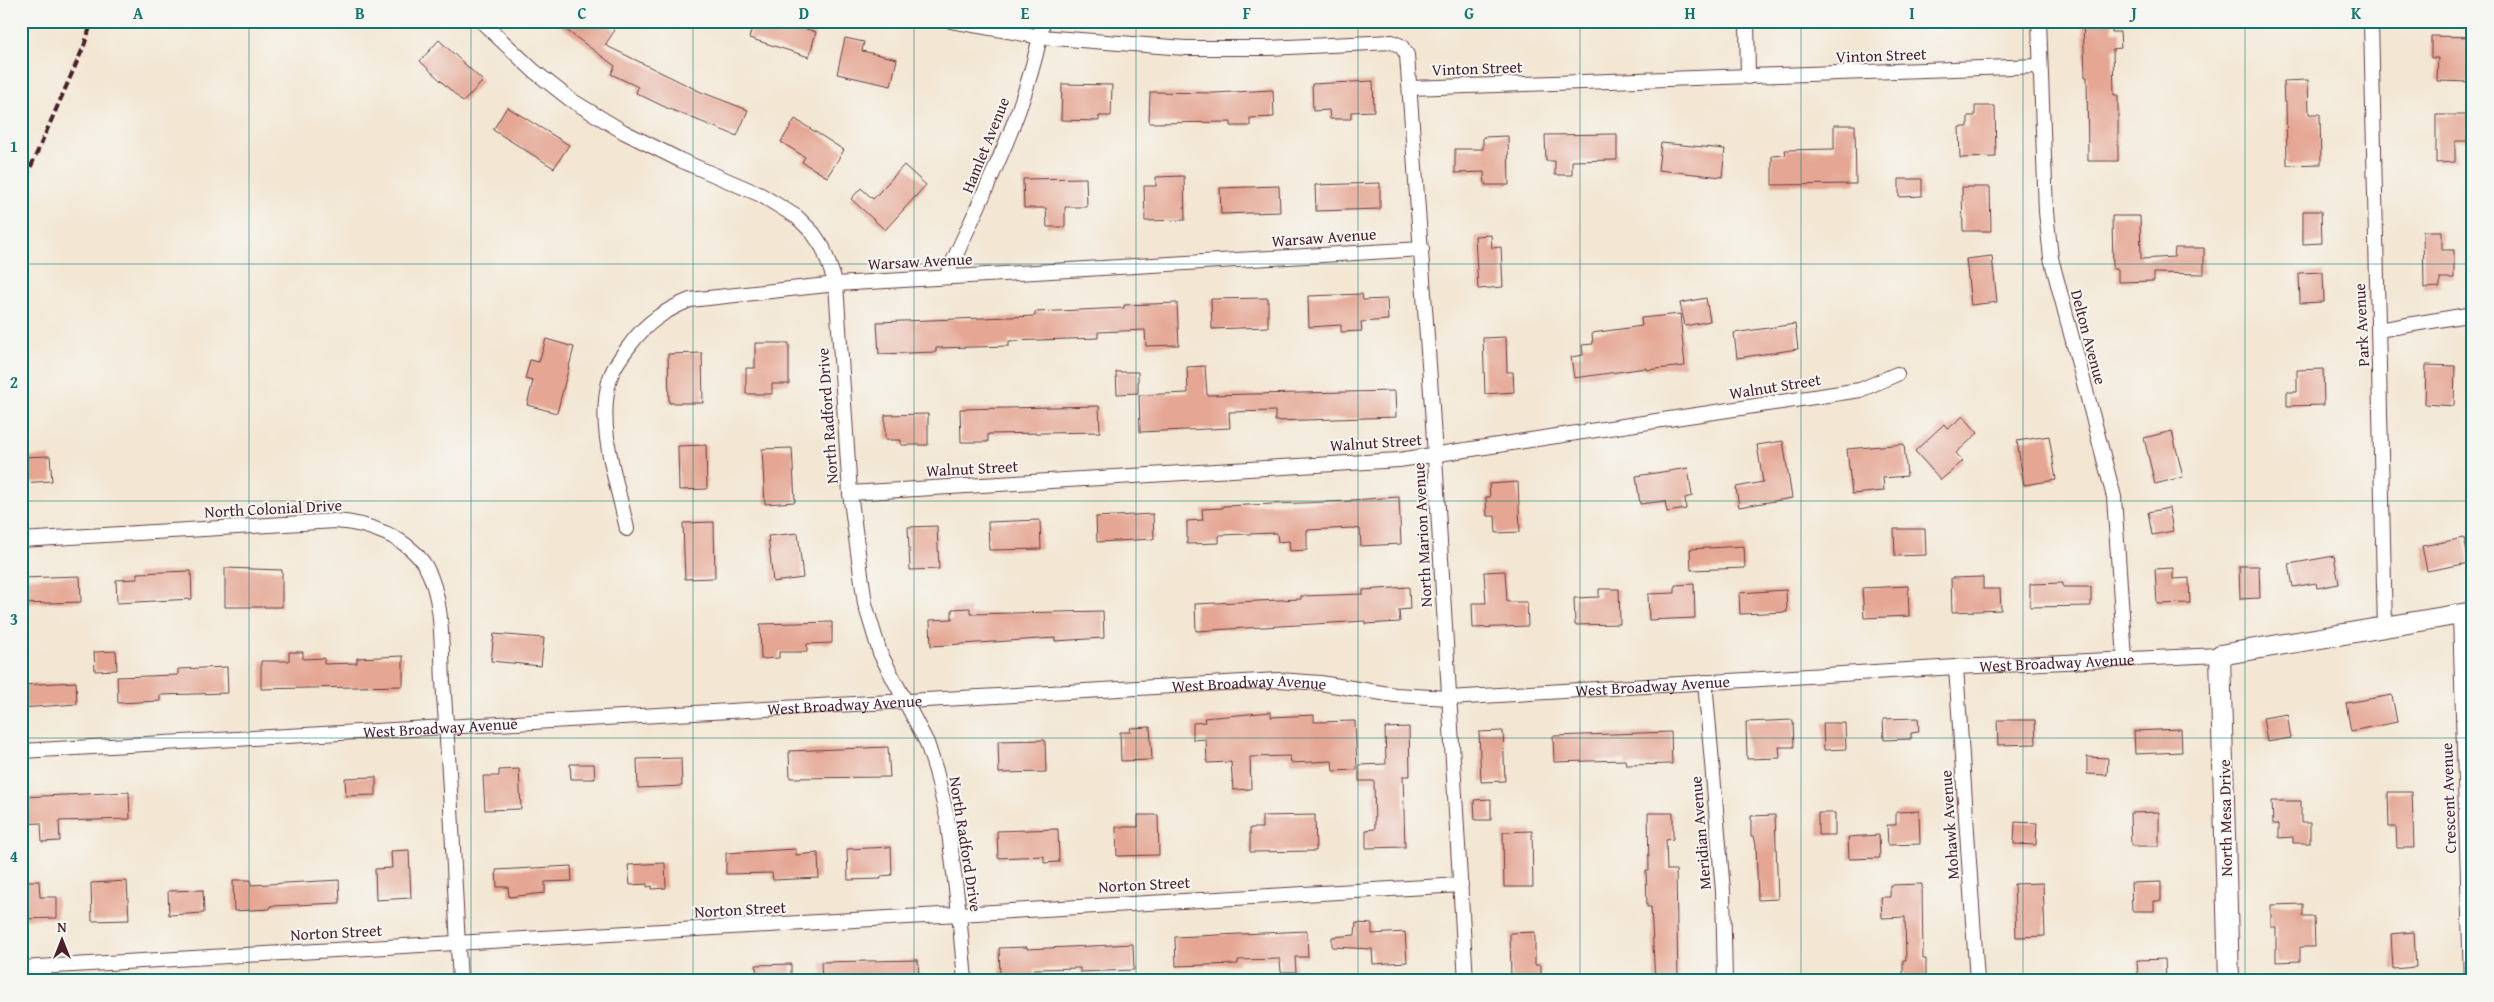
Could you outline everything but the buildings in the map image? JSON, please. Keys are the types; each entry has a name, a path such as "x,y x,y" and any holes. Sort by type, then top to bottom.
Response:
{"main road":[{"name":"West Broadway Avenue","path":"2220,656 2466,614"},
{"name":"North Mesa Drive","path":"2220,656 2229,981"}],"street":[{"name":"North Radford Drive","path":"481,21 534,71 571,100 624,132 680,160 761,195 797,217 813,233 823,248 836,284 850,493 856,549 870,627 880,653 927,743 936,770 947,817 965,981"},
{"name":"Vinton Street","path":"951,21 1041,37 1185,48 1268,48 1392,42 1401,46 1407,55 1410,88 2040,66"},
{"name":"Hamlet Avenue","path":"946,277 999,163 1017,116 1041,37 1043,21"},
{"path":"1747,21 1748,77"},
{"name":"Delton Avenue","path":"2040,21 2046,212 2051,258 2114,497 2125,659"},
{"name":"Park Avenue","path":"2371,21 2374,234 2385,628"},
{"name":"North Marion Avenue","path":"1410,88 1422,248 1466,981"},
{"name":"Warsaw Avenue","path":"628,529 605,425 605,402 610,377 616,363 634,339 654,318 690,300 836,284 1422,248"},
{"path":"2378,330 2473,314"},
{"name":"Walnut Street","path":"850,493 1399,460 1860,390 1897,374"},
{"name":"North Colonial Drive","path":"21,540 335,521 351,522 372,527 399,540 413,551 425,566 434,586 447,728 460,981"},
{"name":"Crescent Avenue","path":"2466,614 2471,981"},
{"name":"West Broadway Avenue","path":"21,751 1279,680 1320,683 1395,695 1449,698 1956,667 2220,656"},
{"name":"Mohawk Avenue","path":"1956,667 1977,981"},
{"name":"Meridian Avenue","path":"1705,682 1723,891 1726,981"},
{"name":"Norton Street","path":"21,969 1461,885"},
{"path":"21,969 30,981"}],"railway":[{"path":"21,189 84,46 92,21"}]}
